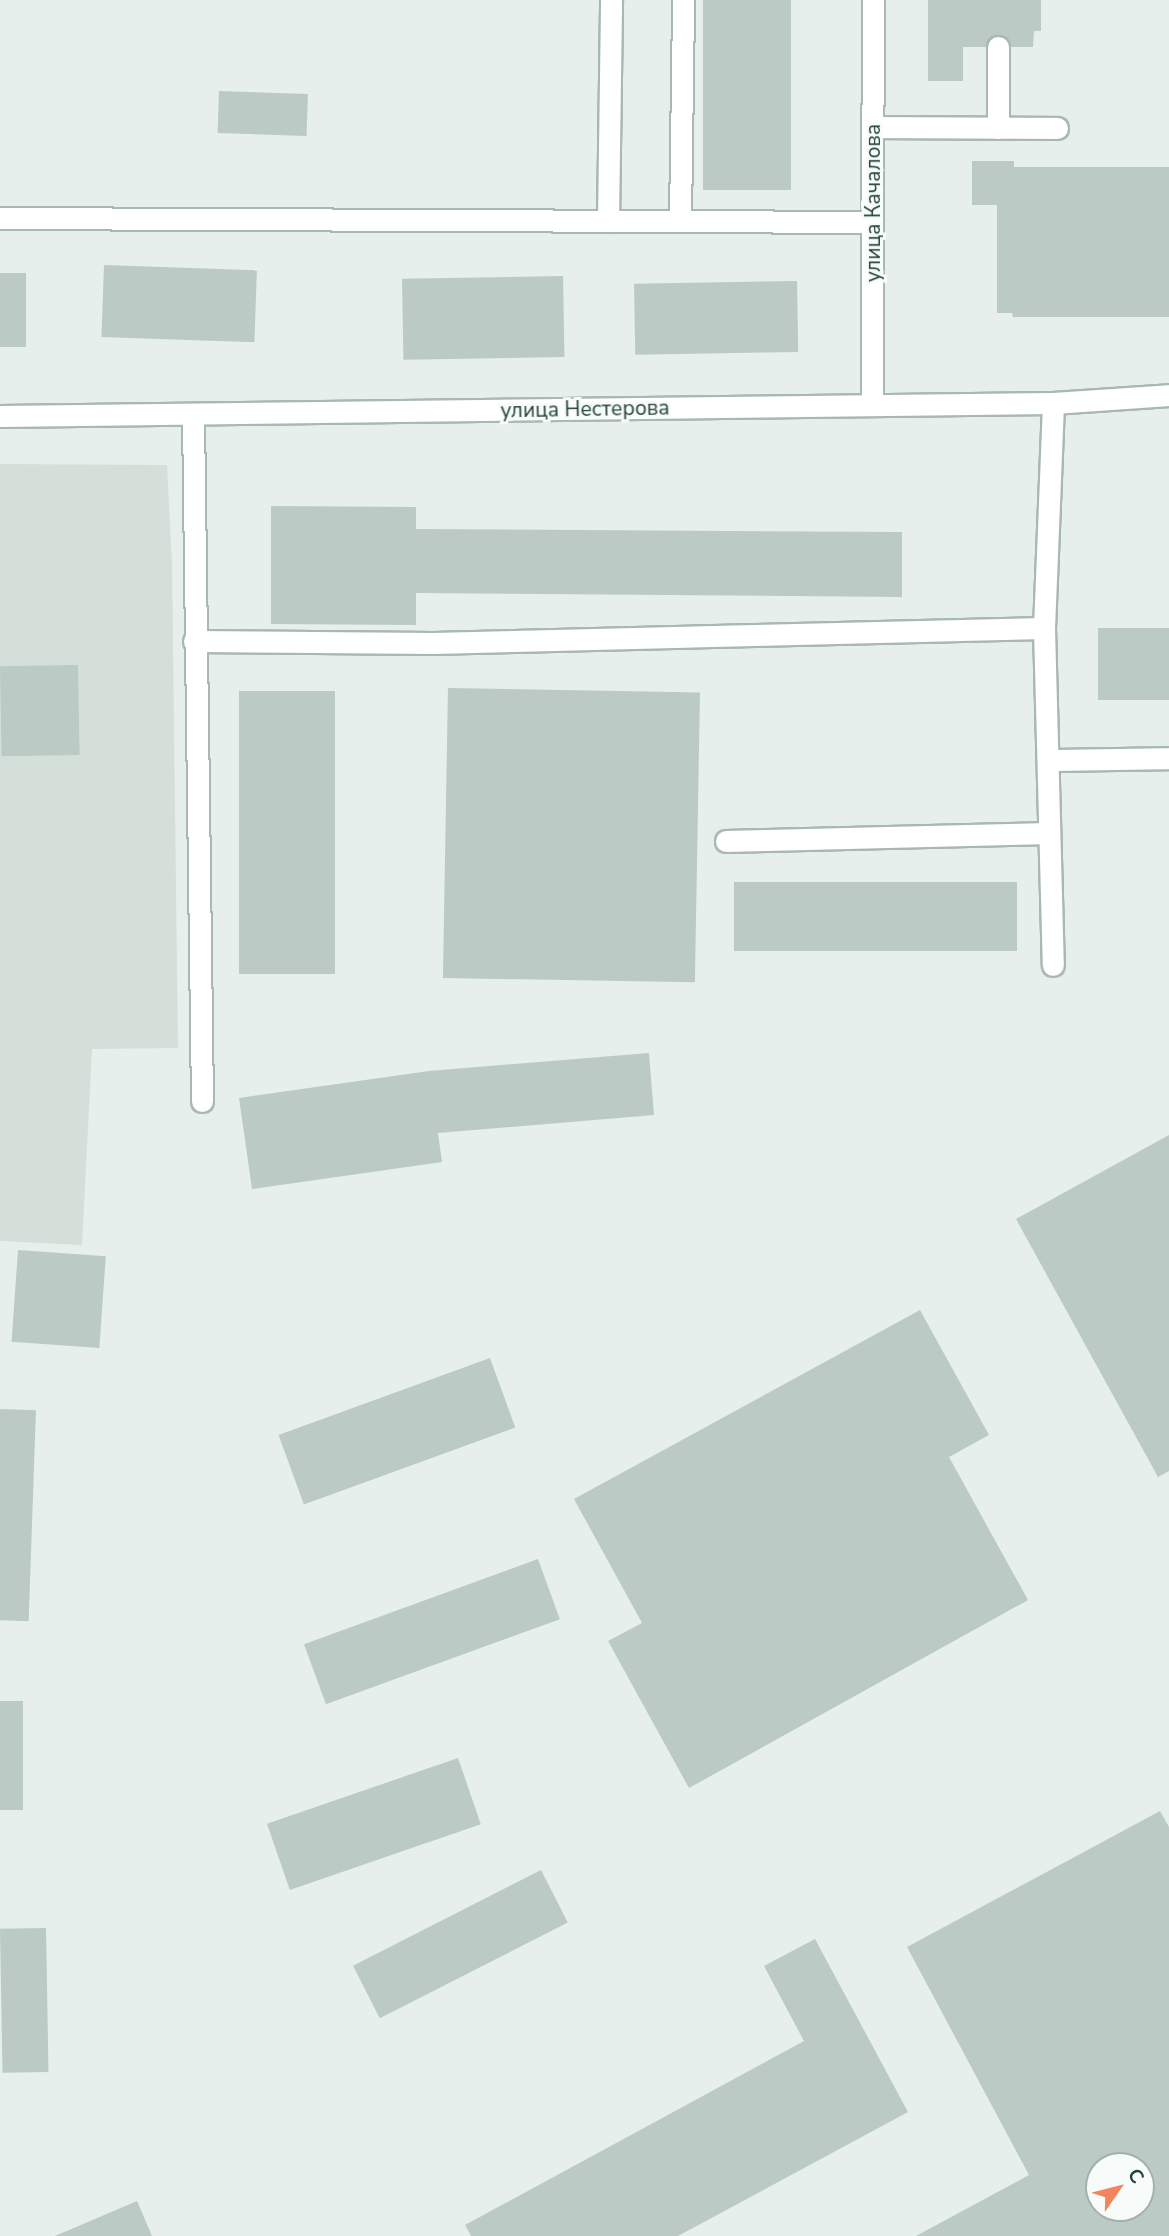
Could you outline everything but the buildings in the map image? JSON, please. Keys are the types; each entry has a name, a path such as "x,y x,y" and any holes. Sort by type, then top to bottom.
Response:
{"street":[{"path":"608,221 611,0"},
{"path":"680,221 683,0"},
{"name":"улица Качалова","path":"872,405 873,0"},
{"path":"998,47 998,128"},
{"path":"873,127 1057,128"},
{"path":"0,218 872,222"},
{"name":"улица Нестерова","path":"0,416 1053,403 1169,395"},
{"path":"1053,403 1044,628 1053,965"},
{"path":"193,415 202,1101"},
{"path":"194,641 433,643 1044,628"},
{"path":"1048,760 1169,758"},
{"path":"726,841 1049,832"}],"shaded area":[{"path":"0,464 167,465 172,565 178,1048 92,1049 82,1245 0,1241"}]}
